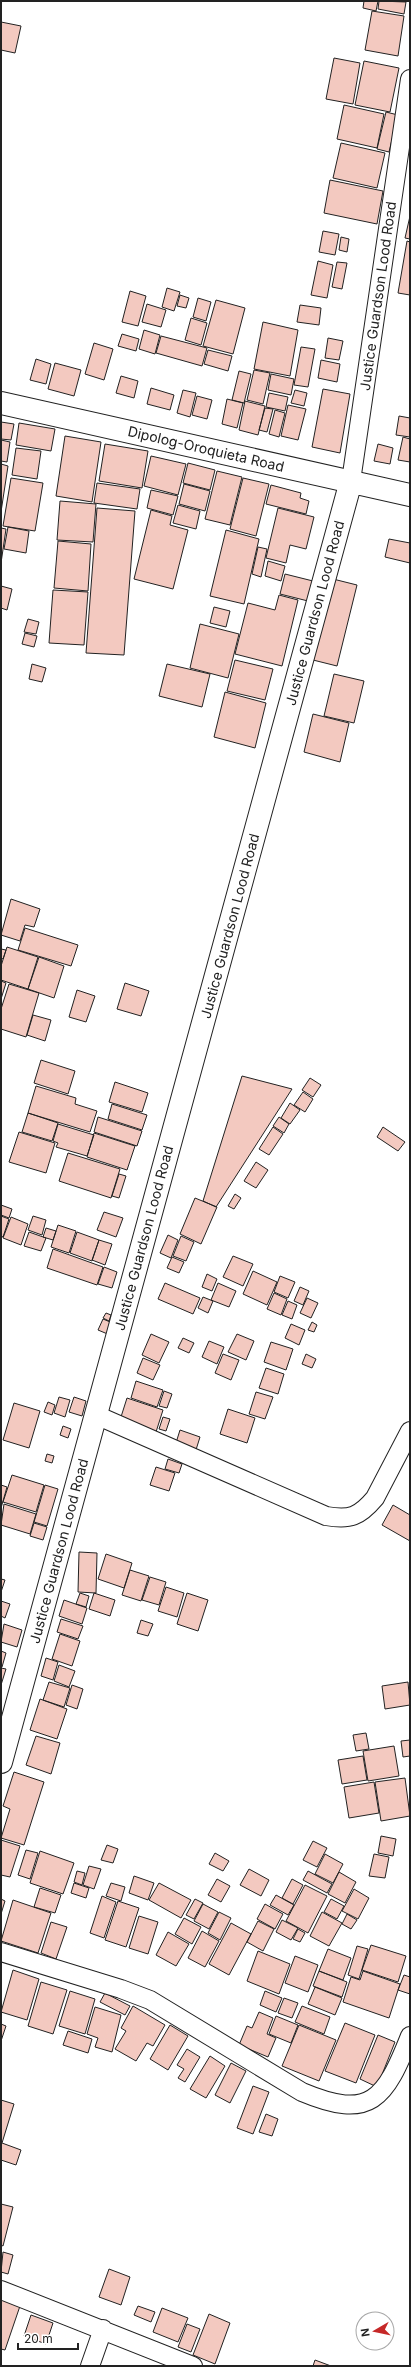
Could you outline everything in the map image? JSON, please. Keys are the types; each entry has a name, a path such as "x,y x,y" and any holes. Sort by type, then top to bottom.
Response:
{"main road":[{"name":"Dipolog-Oroquieta Road","path":"1,403 410,495"},
{"name":"Justice Guardson Lood Road","path":"1,1762 351,481"}],"street":[{"name":"Justice Guardson Lood Road","path":"351,481 410,79"},
{"path":"96,1415 326,1516 345,1519 356,1515 375,1498 410,1431"},
{"path":"1,1952 121,1988 150,2000 302,2092 328,2103 345,2106 374,2098 385,2088 399,2064 410,2036"},
{"path":"1,2290 103,2329 193,2366"},
{"path":"90,2366 103,2329"}],"building":[{"path":"364,1 378,1 376,11 363,8"},
{"path":"379,1 406,2 404,14 378,9"},
{"path":"372,11 404,16 398,56 365,50"},
{"path":"1,22 21,26 15,53 1,50"},
{"path":"334,58 360,63 353,104 326,99"},
{"path":"364,61 399,68 390,112 355,105"},
{"path":"344,105 384,114 377,148 337,139"},
{"path":"386,112 398,115 389,152 377,149"},
{"path":"341,143 385,153 377,188 333,178"},
{"path":"330,180 383,191 377,224 324,213"},
{"path":"410,216 410,239 405,238"},
{"path":"323,231 339,234 335,255 319,252"},
{"path":"341,237 349,239 347,252 339,250"},
{"path":"407,241 410,242 410,295 398,293"},
{"path":"318,261 333,265 327,298 311,295"},
{"path":"337,262 347,263 342,289 332,287"},
{"path":"167,288 180,292 174,311 162,307"},
{"path":"130,291 146,296 138,326 122,322"},
{"path":"180,295 189,298 186,308 177,306"},
{"path":"198,298 211,302 206,321 193,317"},
{"path":"216,300 245,308 233,354 203,346"},
{"path":"147,304 166,310 161,327 142,322"},
{"path":"300,305 321,308 319,325 297,322"},
{"path":"191,318 207,323 201,345 185,340"},
{"path":"263,322 298,330 290,376 254,369"},
{"path":"144,330 160,335 155,354 139,349"},
{"path":"122,334 139,339 136,351 118,346"},
{"path":"161,336 207,348 202,366 156,353"},
{"path":"328,338 343,341 339,360 325,358"},
{"path":"94,343 113,349 104,380 85,374"},
{"path":"301,347 315,349 308,387 294,385"},
{"path":"208,350 232,356 228,371 204,364"},
{"path":"36,359 51,364 46,384 30,380"},
{"path":"321,360 340,364 337,382 318,378"},
{"path":"55,363 81,370 74,396 48,389"},
{"path":"254,370 270,373 263,404 247,400"},
{"path":"239,371 251,374 244,403 232,400"},
{"path":"271,374 294,379 291,395 268,390"},
{"path":"121,376 138,381 134,398 116,393"},
{"path":"151,388 174,395 170,410 147,404"},
{"path":"323,389 350,394 340,453 312,447"},
{"path":"183,390 196,393 190,417 177,413"},
{"path":"295,390 307,393 304,406 291,403"},
{"path":"269,393 288,397 285,411 266,407"},
{"path":"197,396 212,400 207,419 192,415"},
{"path":"227,399 243,403 237,428 222,424"},
{"path":"245,401 265,406 258,435 239,430"},
{"path":"288,405 306,409 298,440 281,436"},
{"path":"265,408 273,409 267,432 259,430"},
{"path":"275,410 285,413 279,437 269,434"},
{"path":"399,416 410,418 410,437 396,435"},
{"path":"1,422 14,424 11,440 1,439"},
{"path":"19,423 55,429 51,451 16,445"},
{"path":"65,436 101,442 92,502 56,496"},
{"path":"403,437 410,439 410,462 398,460"},
{"path":"1,440 10,442 7,462 1,461"},
{"path":"105,444 148,451 142,488 99,481"},
{"path":"378,444 393,448 390,464 374,461"},
{"path":"16,448 41,451 37,479 12,475"},
{"path":"151,456 186,464 178,495 144,486"},
{"path":"188,463 215,470 210,490 183,483"},
{"path":"1,464 8,466 1,512"},
{"path":"217,471 242,477 230,525 205,519"},
{"path":"11,478 43,483 35,531 3,526"},
{"path":"243,478 269,484 256,536 230,529"},
{"path":"97,483 140,489 137,509 94,503"},
{"path":"184,484 210,491 205,511 179,504"},
{"path":"271,485 301,493 300,498 309,501 306,514 266,504"},
{"path":"151,490 178,496 173,515 147,508"},
{"path":"60,501 96,504 93,542 57,540"},
{"path":"178,505 200,511 196,529 173,523"},
{"path":"97,508 135,511 124,655 86,653"},
{"path":"278,508 314,517 306,549 290,545 286,563 266,558"},
{"path":"151,510 172,516 170,525 188,530 173,589 134,579"},
{"path":"8,527 29,531 26,553 4,549"},
{"path":"1,528 6,529 1,563"},
{"path":"226,530 259,539 244,604 210,596"},
{"path":"389,539 410,543 410,563 385,557"},
{"path":"58,541 91,544 88,591 54,588"},
{"path":"258,547 267,549 261,577 252,574"},
{"path":"268,561 285,566 281,581 265,576"},
{"path":"285,574 313,581 308,601 280,594"},
{"path":"333,579 357,585 337,666 313,660"},
{"path":"1,586 12,589 7,610 1,608"},
{"path":"53,590 88,592 84,645 49,643"},
{"path":"279,595 298,600 282,666 235,654 248,603 275,610"},
{"path":"214,607 230,611 226,627 210,623"},
{"path":"28,619 39,622 36,634 24,632"},
{"path":"200,624 239,634 228,678 190,668"},
{"path":"25,633 37,636 34,647 22,644"},
{"path":"235,660 273,669 265,700 227,691"},
{"path":"32,664 46,668 42,682 29,679"},
{"path":"167,664 210,674 202,707 159,696"},
{"path":"334,674 364,681 354,723 324,716"},
{"path":"225,692 266,703 255,748 214,737"},
{"path":"313,714 349,723 340,762 304,752"},
{"path":"11,899 40,909 34,927 25,925 20,941 1,935"},
{"path":"25,928 78,945 71,966 18,950"},
{"path":"7,947 38,957 28,989 1,980 1,966"},
{"path":"1,949 6,950 3,959 1,958"},
{"path":"39,957 64,966 54,998 28,989"},
{"path":"1,981 6,983 1,999"},
{"path":"125,983 149,991 141,1016 117,1009"},
{"path":"9,984 39,993 26,1037 1,1029 1,1009"},
{"path":"77,990 95,996 86,1022 69,1017"},
{"path":"33,1015 51,1020 45,1041 27,1035"},
{"path":"41,1060 75,1071 68,1094 34,1083"},
{"path":"242,1076 292,1089 216,1207 203,1201"},
{"path":"310,1078 321,1085 313,1097 302,1090"},
{"path":"115,1082 148,1093 142,1112 109,1102"},
{"path":"36,1086 76,1098 75,1104 97,1111 90,1132 28,1113"},
{"path":"303,1092 313,1099 305,1112 294,1105"},
{"path":"290,1103 300,1110 290,1124 281,1118"},
{"path":"112,1104 147,1115 142,1130 108,1119"},
{"path":"28,1113 58,1123 52,1141 22,1132"},
{"path":"98,1117 142,1131 137,1146 94,1132"},
{"path":"279,1117 289,1124 284,1133 273,1126"},
{"path":"58,1124 94,1135 87,1156 56,1147 58,1143 53,1141"},
{"path":"273,1127 283,1134 269,1155 259,1149"},
{"path":"383,1127 405,1142 398,1151 377,1137"},
{"path":"19,1132 55,1143 46,1173 9,1162"},
{"path":"94,1133 135,1146 127,1170 87,1157"},
{"path":"68,1153 120,1169 111,1198 59,1181"},
{"path":"256,1162 268,1170 256,1188 244,1181"},
{"path":"119,1174 126,1176 119,1198 112,1196"},
{"path":"235,1194 241,1198 234,1209 228,1206"},
{"path":"195,1198 217,1207 201,1244 180,1234"},
{"path":"1,1205 12,1209 9,1218 1,1215"},
{"path":"104,1212 123,1218 116,1237 97,1230"},
{"path":"1,1216 9,1219 3,1237 1,1236"},
{"path":"33,1216 46,1220 42,1235 28,1230"},
{"path":"11,1217 28,1224 21,1245 3,1238"},
{"path":"58,1225 76,1231 69,1253 51,1247"},
{"path":"46,1228 56,1231 53,1240 43,1237"},
{"path":"29,1232 46,1238 41,1251 24,1246"},
{"path":"77,1232 99,1240 92,1261 70,1253"},
{"path":"168,1235 178,1240 171,1258 160,1253"},
{"path":"181,1236 194,1242 186,1261 173,1256"},
{"path":"99,1240 112,1244 105,1265 92,1260"},
{"path":"53,1249 103,1267 97,1285 47,1268"},
{"path":"233,1256 253,1264 243,1286 223,1277"},
{"path":"172,1257 184,1262 179,1273 167,1268"},
{"path":"104,1267 117,1272 112,1288 98,1284"},
{"path":"253,1271 277,1282 267,1305 243,1294"},
{"path":"207,1274 217,1279 212,1291 202,1287"},
{"path":"280,1276 295,1282 288,1298 274,1292"},
{"path":"165,1283 200,1298 193,1314 158,1299"},
{"path":"218,1283 236,1291 229,1307 211,1300"},
{"path":"300,1287 309,1291 303,1305 294,1301"},
{"path":"274,1293 287,1299 281,1315 267,1309"},
{"path":"203,1297 213,1301 208,1313 198,1308"},
{"path":"307,1298 318,1303 311,1318 300,1313"},
{"path":"288,1301 297,1305 292,1319 282,1315"},
{"path":"106,1313 111,1315 109,1321 103,1318"},
{"path":"103,1319 115,1324 110,1335 98,1330"},
{"path":"312,1322 317,1325 314,1332 308,1330"},
{"path":"291,1324 305,1330 299,1345 285,1338"},
{"path":"151,1334 169,1342 159,1363 142,1355"},
{"path":"237,1334 254,1341 246,1360 228,1352"},
{"path":"183,1338 194,1343 189,1353 178,1348"},
{"path":"209,1341 224,1347 217,1364 202,1357"},
{"path":"271,1342 293,1349 286,1370 264,1362"},
{"path":"223,1354 239,1360 231,1380 215,1373"},
{"path":"306,1354 316,1359 312,1368 302,1364"},
{"path":"143,1358 160,1365 153,1380 137,1373"},
{"path":"266,1368 284,1374 278,1394 259,1388"},
{"path":"136,1381 163,1390 157,1407 131,1398"},
{"path":"164,1391 172,1394 167,1408 159,1406"},
{"path":"256,1392 273,1397 265,1419 249,1414"},
{"path":"59,1397 70,1400 65,1417 54,1413"},
{"path":"74,1397 86,1401 82,1416 69,1412"},
{"path":"127,1398 163,1410 156,1432 120,1420"},
{"path":"48,1402 55,1405 52,1415 44,1412"},
{"path":"14,1403 40,1411 29,1448 3,1440"},
{"path":"228,1409 255,1418 247,1443 220,1434"},
{"path":"163,1417 170,1419 166,1431 159,1429"},
{"path":"63,1426 71,1429 68,1438 60,1435"},
{"path":"180,1430 200,1437 195,1453 175,1446"},
{"path":"47,1454 54,1456 52,1463 45,1461"},
{"path":"168,1459 182,1464 179,1473 165,1469"},
{"path":"156,1467 175,1473 169,1491 150,1485"},
{"path":"12,1475 44,1485 36,1512 3,1502"},
{"path":"1,1485 7,1487 1,1508"},
{"path":"45,1485 58,1489 47,1526 34,1522"},
{"path":"4,1504 36,1514 30,1534 1,1525"},
{"path":"393,1505 410,1515 410,1541 382,1525"},
{"path":"34,1523 47,1527 43,1540 30,1536"},
{"path":"79,1552 97,1553 96,1593 78,1592"},
{"path":"106,1554 132,1563 124,1588 98,1579"},
{"path":"130,1570 149,1576 141,1601 122,1595"},
{"path":"150,1577 166,1582 159,1605 142,1600"},
{"path":"1,1579 5,1580 1,1592"},
{"path":"166,1587 184,1593 177,1617 158,1611"},
{"path":"80,1593 89,1596 86,1607 76,1604"},
{"path":"94,1593 115,1600 110,1616 89,1609"},
{"path":"187,1593 208,1600 198,1631 177,1624"},
{"path":"64,1600 87,1608 82,1624 59,1616"},
{"path":"1,1601 10,1604 5,1618 1,1616"},
{"path":"61,1619 83,1626 78,1639 57,1632"},
{"path":"141,1620 153,1624 148,1636 137,1633"},
{"path":"4,1624 22,1630 17,1647 1,1642"},
{"path":"60,1634 80,1641 72,1666 52,1659"},
{"path":"1,1651 6,1653 2,1667 1,1667"},
{"path":"46,1658 58,1662 53,1680 41,1676"},
{"path":"59,1665 75,1671 69,1687 54,1681"},
{"path":"1,1668 6,1669 1,1685"},
{"path":"49,1682 70,1688 64,1707 43,1700"},
{"path":"408,1682 410,1705 385,1709 382,1686"},
{"path":"72,1685 83,1689 77,1709 66,1705"},
{"path":"40,1699 67,1709 57,1739 30,1730"},
{"path":"366,1733 369,1749 356,1751 353,1735"},
{"path":"36,1736 60,1743 51,1774 26,1765"},
{"path":"410,1740 410,1756 403,1757 401,1741"},
{"path":"394,1746 399,1776 368,1781 363,1751"},
{"path":"363,1756 367,1780 342,1784 338,1760"},
{"path":"14,1772 44,1782 24,1845 1,1838 10,1809 3,1806"},
{"path":"405,1778 410,1816 381,1821 375,1782"},
{"path":"374,1782 379,1813 349,1818 344,1787"},
{"path":"381,1836 396,1839 393,1856 378,1853"},
{"path":"1,1840 20,1846 10,1877 1,1875"},
{"path":"313,1841 327,1848 317,1867 303,1860"},
{"path":"107,1845 118,1849 113,1863 101,1860"},
{"path":"26,1850 38,1853 30,1879 18,1875"},
{"path":"40,1851 74,1863 63,1894 30,1883"},
{"path":"215,1853 229,1861 223,1871 209,1864"},
{"path":"325,1854 343,1864 333,1883 315,1874"},
{"path":"374,1854 389,1857 385,1878 369,1876"},
{"path":"89,1866 101,1869 94,1889 83,1885"},
{"path":"249,1869 269,1880 261,1896 240,1885"},
{"path":"77,1871 85,1873 82,1885 74,1882"},
{"path":"308,1871 332,1884 327,1893 303,1880"},
{"path":"339,1872 356,1882 345,1903 328,1894"},
{"path":"134,1876 154,1883 148,1900 129,1893"},
{"path":"217,1879 230,1886 221,1902 208,1895"},
{"path":"292,1879 303,1885 293,1904 282,1898"},
{"path":"74,1883 89,1888 86,1898 71,1893"},
{"path":"111,1883 125,1887 121,1901 106,1896"},
{"path":"159,1883 191,1900 181,1918 149,1900"},
{"path":"305,1885 327,1896 308,1933 286,1921"},
{"path":"40,1888 61,1895 55,1913 34,1907"},
{"path":"354,1889 369,1898 358,1919 342,1911"},
{"path":"276,1895 294,1905 288,1915 270,1905"},
{"path":"102,1896 116,1902 104,1938 90,1933"},
{"path":"1,1899 5,1901 1,1914"},
{"path":"195,1899 203,1903 194,1919 186,1915"},
{"path":"331,1899 344,1906 337,1919 324,1912"},
{"path":"13,1900 51,1913 38,1953 1,1941"},
{"path":"118,1901 139,1908 126,1947 105,1940"},
{"path":"203,1904 218,1912 209,1929 194,1921"},
{"path":"265,1904 283,1914 275,1929 257,1919"},
{"path":"219,1912 231,1918 220,1940 208,1933"},
{"path":"322,1912 342,1923 329,1946 310,1936"},
{"path":"347,1914 357,1920 351,1929 342,1924"},
{"path":"139,1916 158,1922 148,1954 129,1948"},
{"path":"184,1918 201,1927 192,1944 175,1934"},
{"path":"282,1920 298,1928 291,1940 276,1932"},
{"path":"258,1921 274,1929 263,1951 247,1942"},
{"path":"51,1922 67,1927 56,1959 41,1953"},
{"path":"231,1923 251,1934 229,1975 209,1964"},
{"path":"298,1929 305,1933 300,1942 293,1939"},
{"path":"202,1931 219,1941 205,1967 188,1958"},
{"path":"168,1932 189,1944 176,1966 156,1955"},
{"path":"371,1945 406,1956 398,1982 362,1970"},
{"path":"357,1946 368,1949 359,1979 348,1975"},
{"path":"328,1949 351,1958 343,1980 319,1971"},
{"path":"258,1951 290,1964 279,1994 247,1981"},
{"path":"295,1956 318,1965 308,1992 285,1983"},
{"path":"13,1970 39,1979 27,2020 1,2012"},
{"path":"319,1971 347,1982 342,1997 313,1986"},
{"path":"363,1971 400,1984 389,2018 343,2002 351,1977 360,1980"},
{"path":"404,1975 410,1977 410,1994 398,1990"},
{"path":"41,1982 67,1990 53,2034 28,2026"},
{"path":"315,1987 342,1998 335,2015 308,2004"},
{"path":"70,1991 95,1999 85,2034 59,2026"},
{"path":"265,1991 282,1998 276,2012 260,2005"},
{"path":"105,1993 130,2006 125,2015 100,2002"},
{"path":"284,1998 298,2003 292,2018 278,2013"},
{"path":"133,2006 165,2025 153,2046 147,2043 136,2061 115,2049 126,2031 121,2028"},
{"path":"302,2006 330,2017 324,2034 295,2022"},
{"path":"95,2007 121,2015 112,2052 95,2047 98,2038 87,2034"},
{"path":"259,2012 273,2018 267,2034 276,2038 268,2057 239,2045 247,2026 252,2028"},
{"path":"276,2016 298,2025 291,2043 269,2034"},
{"path":"345,2023 375,2035 356,2083 325,2071"},
{"path":"1,2024 6,2026 1,2041"},
{"path":"170,2025 188,2036 168,2070 150,2059"},
{"path":"299,2025 336,2040 319,2081 282,2066"},
{"path":"68,2031 92,2039 88,2053 63,2045"},
{"path":"378,2035 395,2042 377,2087 360,2079"},
{"path":"187,2049 200,2057 185,2082 178,2078 184,2069 177,2065"},
{"path":"210,2056 225,2066 206,2098 190,2089"},
{"path":"231,2063 246,2071 230,2103 215,2095"},
{"path":"253,2086 269,2092 253,2134 237,2128"},
{"path":"1,2100 14,2104 2,2143 21,2150 16,2165 1,2160"},
{"path":"266,2114 278,2119 272,2136 259,2132"},
{"path":"1,2204 13,2207 3,2246 1,2245"},
{"path":"3,2252 13,2255 8,2274 1,2272"},
{"path":"109,2269 130,2277 121,2305 99,2297"},
{"path":"1,2299 20,2306 5,2350 1,2349"},
{"path":"138,2306 155,2312 151,2322 134,2315"},
{"path":"162,2308 188,2318 178,2342 153,2332"},
{"path":"209,2314 230,2323 215,2364 193,2355"},
{"path":"31,2315 53,2323 46,2344 24,2336"},
{"path":"187,2324 200,2329 191,2352 178,2347"},
{"path":"315,2360 331,2366 313,2366"}]}
